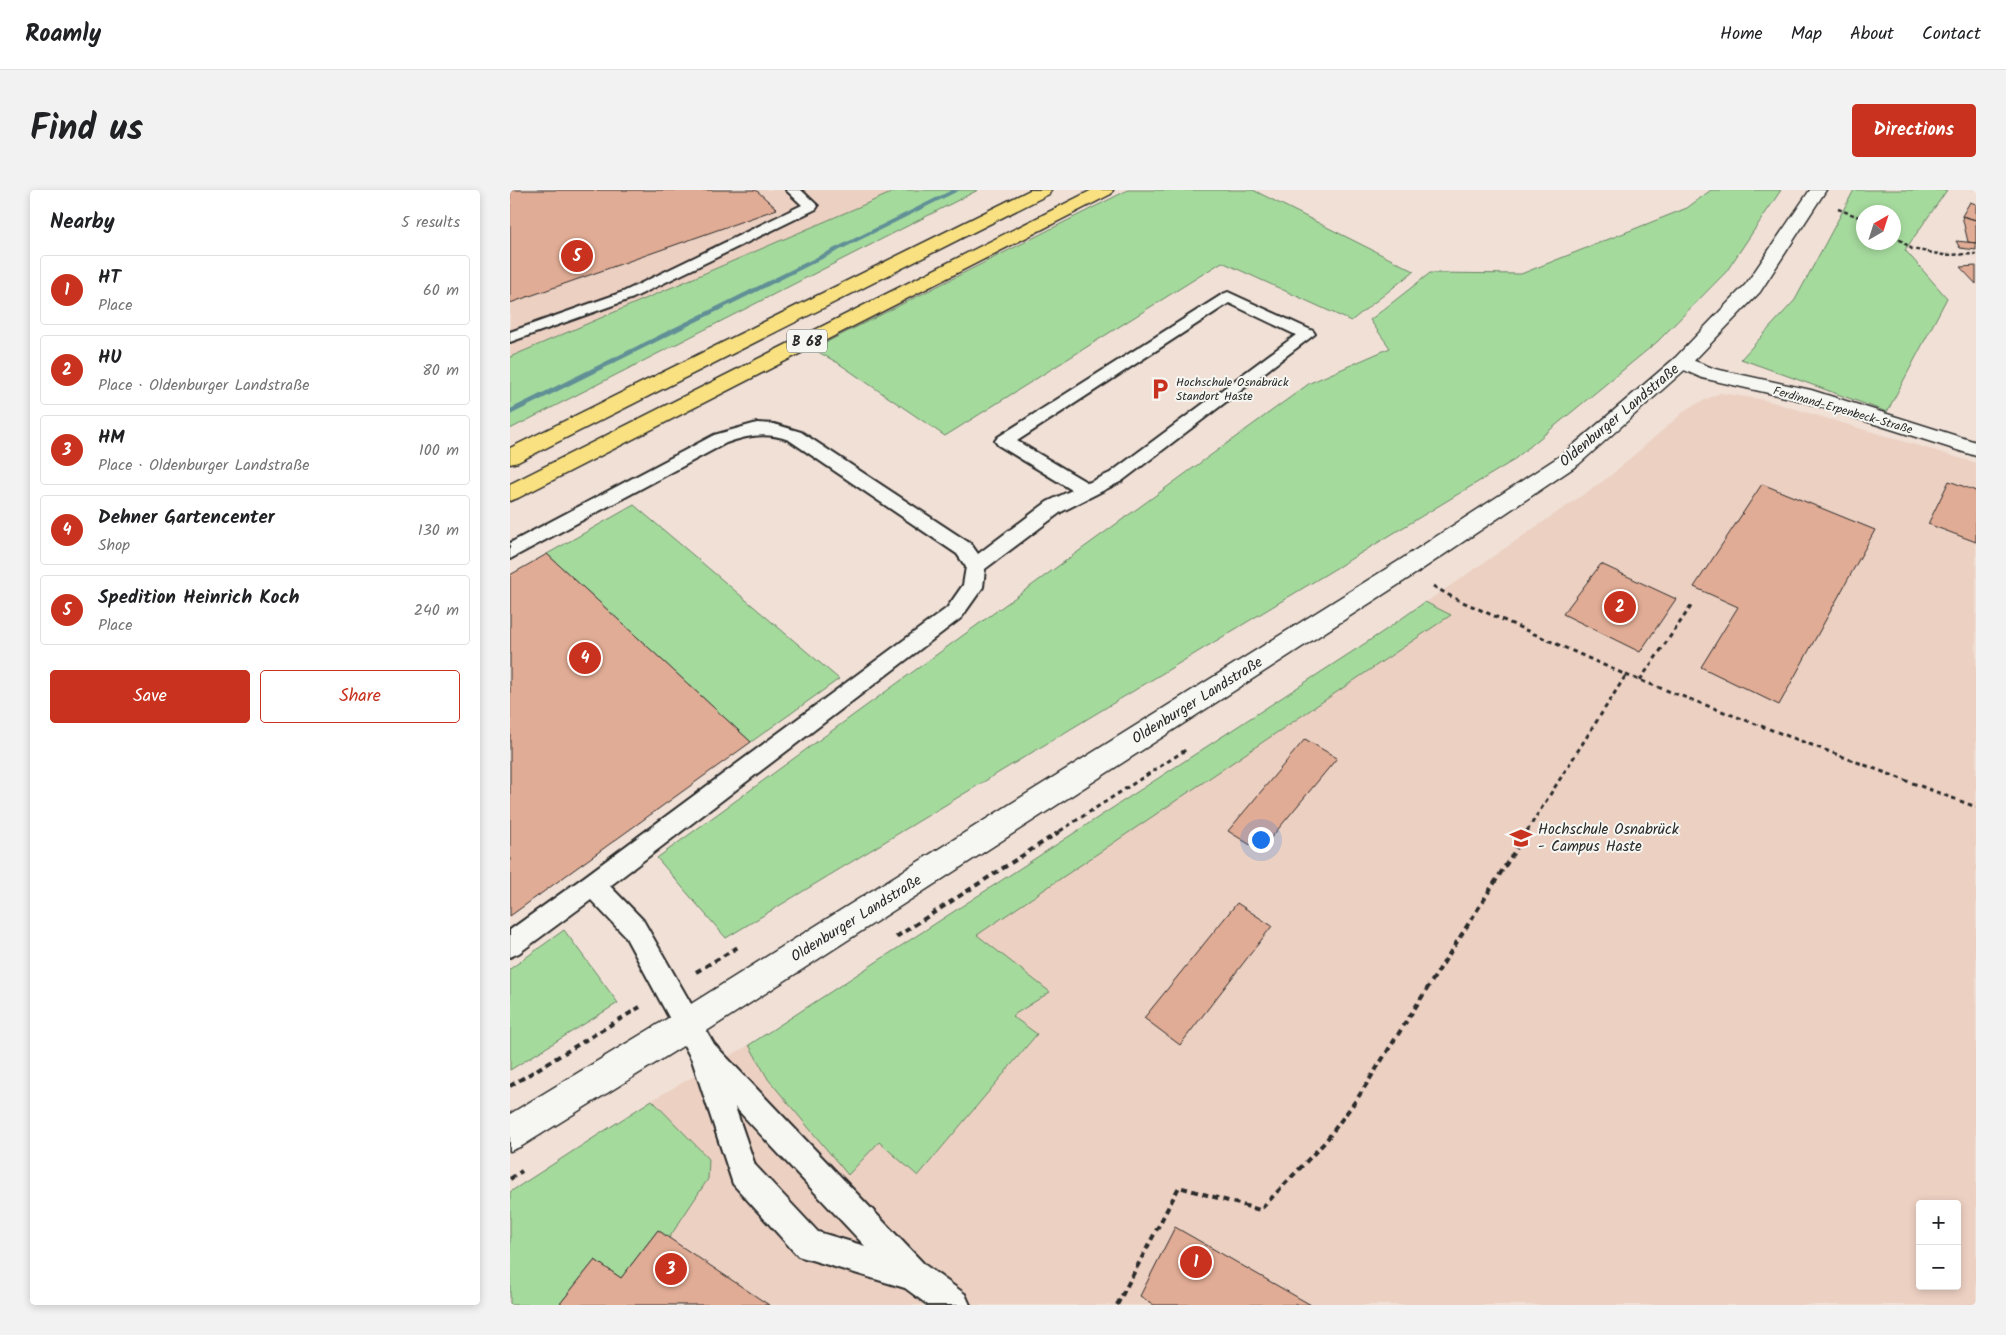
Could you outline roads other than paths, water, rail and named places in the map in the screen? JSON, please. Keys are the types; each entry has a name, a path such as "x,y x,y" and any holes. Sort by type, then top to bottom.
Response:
{"highway":[{"name":"B 68","path":"510,457 1043,190"},
{"name":"B 68","path":"510,493 1104,190"}],"street":[{"name":"Oldenburger Landstraße","path":"510,1134 687,1025 1406,568 1571,459 1682,362 1753,288 1818,190"},
{"name":"Ferdinand-Erpenbeck-Straße","path":"1682,362 1710,374 1804,395 1976,449"}],"lane":[{"path":"510,338 628,295 811,206 793,190"},
{"path":"976,566 1054,508 1116,477 1308,334 1228,297 1004,441 1087,491"},
{"path":"510,552 720,439 746,429 774,428 795,436 964,549 976,566 973,587 954,613 593,885 510,945"},
{"path":"593,885 634,928 704,1054 743,1174 809,1245 914,1276"},
{"path":"704,1054 914,1276 954,1305"}],"waterway":[{"path":"510,412 957,190"}],"place":[{"name":"Spedition Heinrich Koch","path":"577,256"},
{"name":"Hochschule Osnabrück Standort Haste","path":"1160,389"},
{"name":"HU","path":"1620,607"},
{"name":"Dehner Gartencenter","path":"585,658"},
{"name":"Hochschule Osnabrück - Campus Haste","path":"1521,838"},
{"name":"HT","path":"1196,1262"},
{"name":"HM","path":"671,1269"}]}
